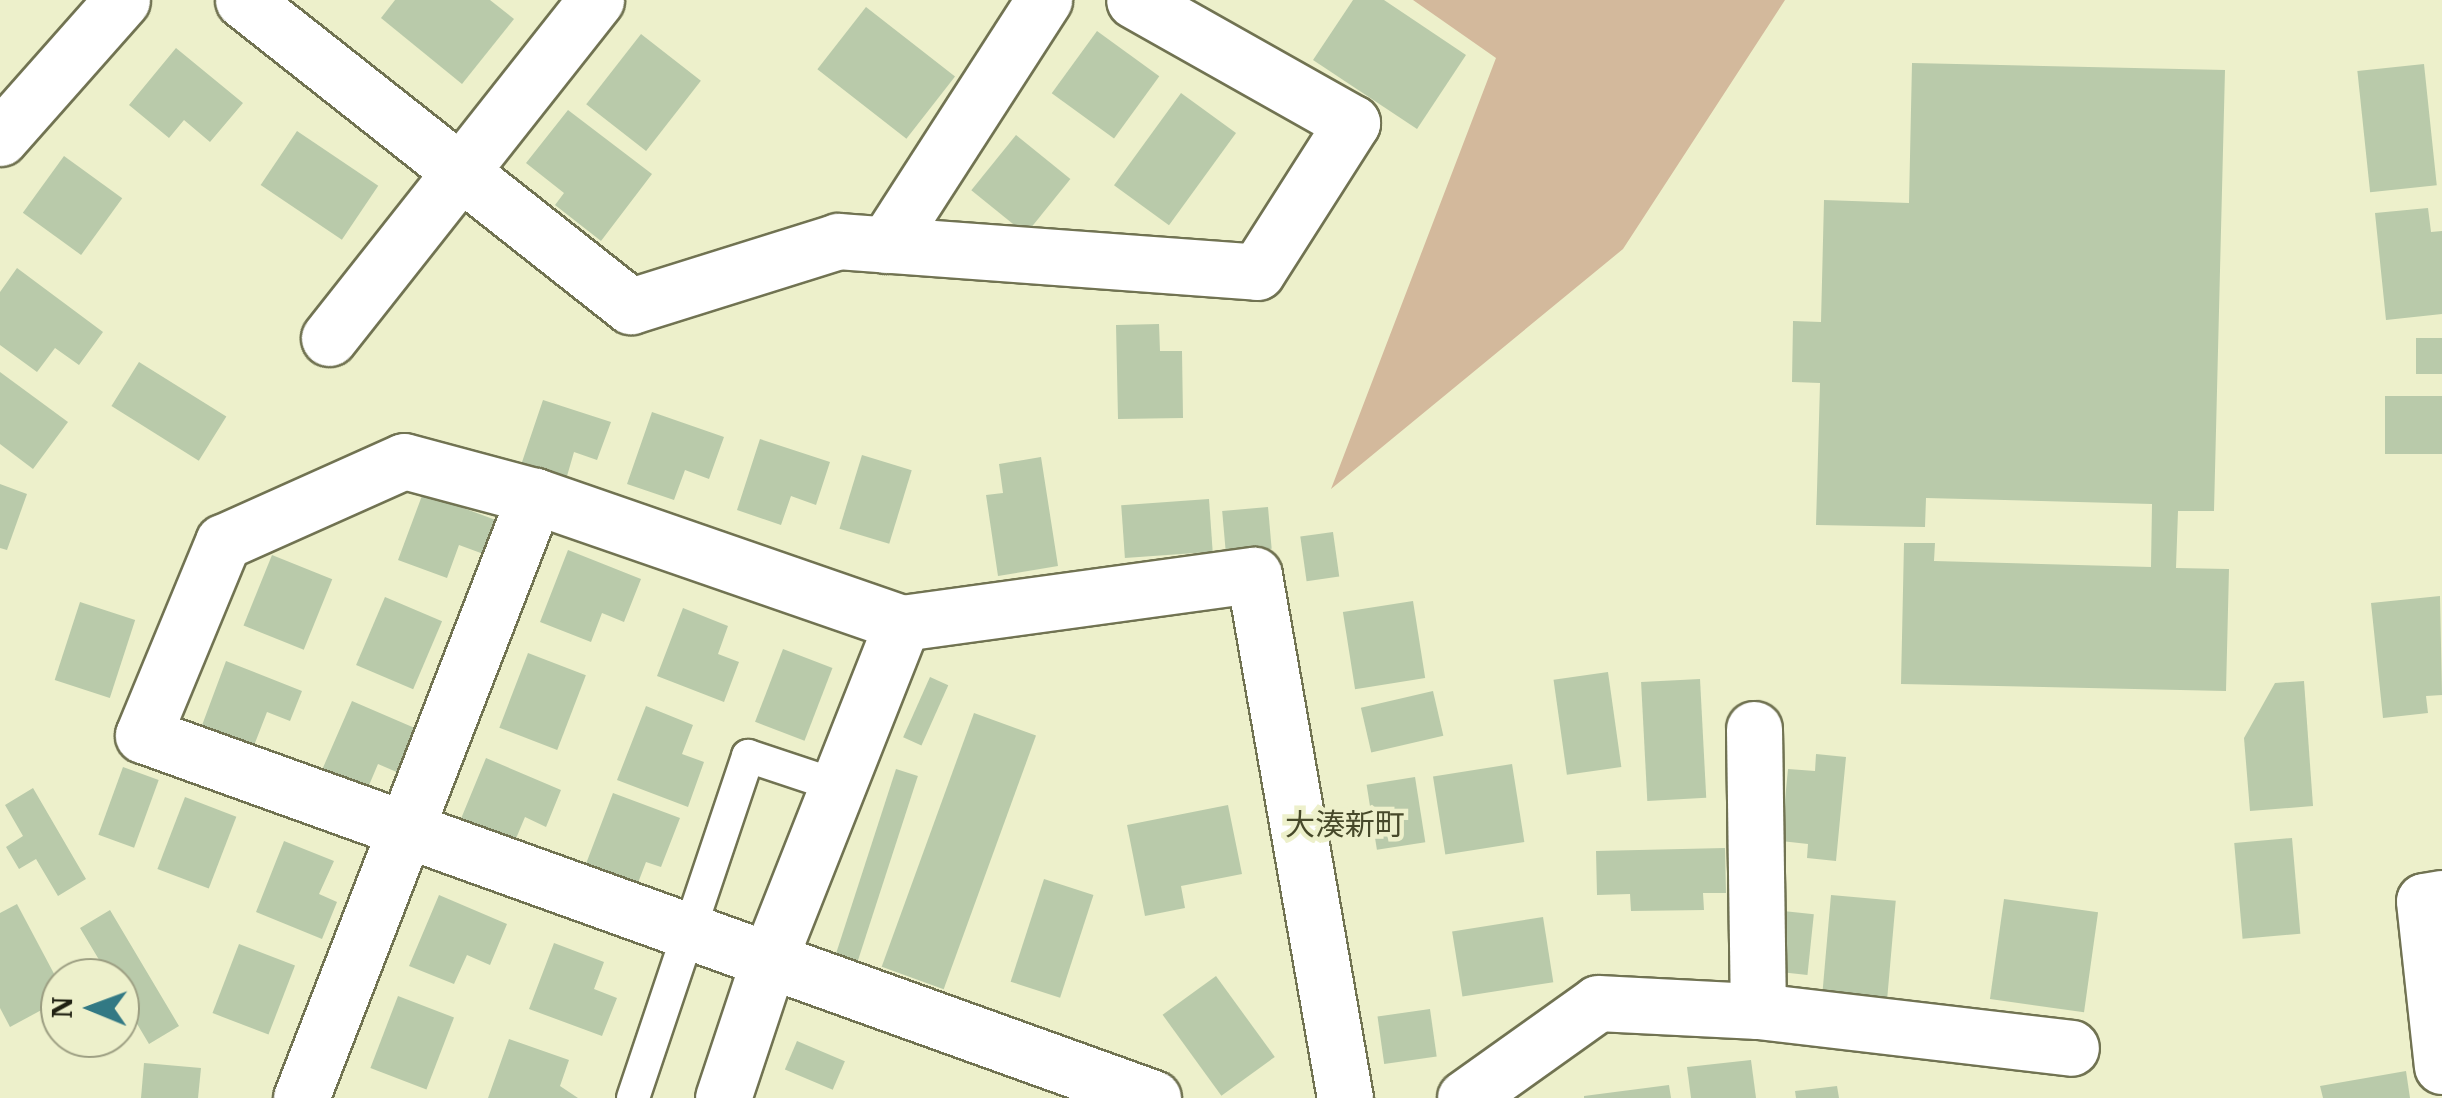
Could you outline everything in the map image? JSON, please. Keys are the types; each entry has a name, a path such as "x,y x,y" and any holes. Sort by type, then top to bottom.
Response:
{"street":[{"path":"0,138 122,0"},
{"path":"243,0 456,172 631,306 838,242 1258,272 1352,123 1134,0"},
{"path":"329,338 456,172 596,0"},
{"path":"886,245 1044,0"},
{"path":"1152,1098 770,956 144,735 223,542 404,461 535,496 902,623 1254,575 1345,1098"},
{"path":"301,1098 402,827 535,496"},
{"path":"723,1098 770,956 902,623"},
{"path":"1754,729 1758,1011"},
{"path":"2442,898 2424,901 2442,1066"},
{"path":"1465,1098 1598,1003 1758,1011 2072,1048"}],"lane":[{"path":"633,1098 748,756 838,786"}],"shaded area":[{"path":"1413,0 1785,0 1623,249 1331,489 1496,58"}],"building":[{"path":"395,0 490,0 514,19 462,84 381,18"},
{"path":"1353,0 1384,0 1466,55 1417,129 1313,60"},
{"path":"866,7 955,77 906,139 817,69"},
{"path":"1097,31 1159,76 1114,139 1052,93"},
{"path":"641,34 701,81 646,151 586,104"},
{"path":"176,48 243,103 210,142 184,120 169,138 129,105"},
{"path":"1912,63 2225,70 2214,511 2178,511 2176,568 2229,569 2226,691 1901,684 1904,543 1935,543 1934,561 2151,567 2152,504 1926,498 1925,527 1816,525 1820,383 1792,382 1793,321 1821,322 1824,200 1909,203"},
{"path":"2424,64 2437,185 2370,192 2357,71"},
{"path":"1181,93 1236,133 1169,225 1114,185"},
{"path":"568,110 652,174 601,241 555,205 564,193 526,163"},
{"path":"297,131 378,186 342,240 261,185"},
{"path":"1016,135 1070,179 1026,234 971,190"},
{"path":"64,156 122,198 81,255 23,213"},
{"path":"2428,208 2431,232 2442,231 2442,314 2386,320 2375,213"},
{"path":"17,268 103,332 79,365 55,348 37,372 0,345 0,292"},
{"path":"1159,324 1160,351 1182,351 1183,418 1118,419 1116,325"},
{"path":"2416,338 2442,338 2442,374 2416,374"},
{"path":"139,362 226,417 199,461 111,406"},
{"path":"0,372 68,422 33,469 0,444"},
{"path":"2385,396 2442,396 2442,454 2385,454"},
{"path":"543,400 611,422 597,460 574,452 565,483 520,468"},
{"path":"652,412 724,437 709,479 685,470 674,500 627,484"},
{"path":"760,439 830,462 816,505 791,496 781,525 737,510"},
{"path":"862,455 912,470 889,544 839,529"},
{"path":"1041,457 1058,566 998,576 986,495 1003,493 999,464"},
{"path":"0,484 27,494 7,550 0,548"},
{"path":"423,493 501,522 489,556 459,545 447,578 398,560"},
{"path":"1209,499 1213,552 1125,558 1121,505"},
{"path":"1268,507 1272,549 1226,553 1222,511"},
{"path":"1333,532 1339,577 1307,581 1300,537"},
{"path":"568,550 641,579 624,622 602,613 591,642 540,622"},
{"path":"272,555 332,579 304,650 244,625"},
{"path":"2440,596 2442,695 2426,696 2428,713 2383,718 2371,603"},
{"path":"385,597 442,621 413,689 356,665"},
{"path":"1413,601 1425,678 1355,689 1343,612"},
{"path":"80,602 135,620 110,698 55,680"},
{"path":"683,608 728,626 718,654 739,662 724,702 657,676"},
{"path":"783,649 832,668 805,741 755,722"},
{"path":"528,653 586,675 557,750 499,728"},
{"path":"226,661 302,691 290,721 267,712 253,748 201,728"},
{"path":"1608,672 1621,767 1567,775 1554,680"},
{"path":"930,677 948,685 921,745 903,737"},
{"path":"1700,679 1706,798 1647,801 1641,682"},
{"path":"2304,681 2313,806 2250,811 2244,738 2275,683"},
{"path":"1433,691 1443,736 1371,752 1361,708"},
{"path":"352,701 417,729 399,773 378,764 367,790 322,770"},
{"path":"646,706 693,725 682,754 704,762 688,807 617,780"},
{"path":"974,713 1036,736 944,989 882,967"},
{"path":"1816,754 1846,757 1836,861 1807,858 1808,844 1781,841 1788,769 1815,771"},
{"path":"486,758 561,790 546,827 525,817 512,848 458,826"},
{"path":"1512,764 1524,842 1445,855 1433,777"},
{"path":"123,767 159,780 134,848 98,835"},
{"path":"896,769 918,776 858,961 836,954"},
{"path":"1415,777 1425,842 1377,850 1367,785"},
{"path":"33,788 86,879 58,896 36,859 19,869 6,847 23,836 5,805"},
{"path":"613,793 680,818 661,867 646,862 636,888 584,869"},
{"path":"185,797 236,817 209,889 157,869"},
{"path":"1228,805 1242,874 1181,886 1185,908 1145,916 1127,825"},
{"path":"2292,838 2300,934 2243,939 2234,843"},
{"path":"284,841 334,861 319,894 337,902 322,939 256,912"},
{"path":"1725,848 1726,893 1703,893 1704,910 1631,911 1630,894 1597,895 1596,851"},
{"path":"1044,879 1093,895 1060,998 1011,982"},
{"path":"439,895 507,924 490,965 467,955 454,984 409,966"},
{"path":"1831,895 1896,901 1887,1000 1822,995"},
{"path":"2004,899 2098,912 2084,1012 1990,999"},
{"path":"17,904 46,958 40,958 40,1011 10,1027 0,1008 0,913"},
{"path":"110,910 139,958 98,958 80,928"},
{"path":"1783,911 1814,914 1807,975 1777,972"},
{"path":"1543,917 1553,982 1462,997 1452,931"},
{"path":"554,943 604,962 594,989 617,998 602,1036 529,1009"},
{"path":"239,944 295,966 268,1035 212,1013"},
{"path":"140,960 179,1026 149,1044 140,1029"},
{"path":"1216,976 1275,1057 1221,1096 1163,1015"},
{"path":"398,996 454,1018 426,1089 370,1068"},
{"path":"1430,1009 1437,1057 1384,1064 1378,1016"},
{"path":"509,1039 569,1060 560,1086 578,1098 488,1098"},
{"path":"797,1041 845,1061 833,1090 785,1070"},
{"path":"1751,1060 1756,1098 1691,1098 1687,1067"},
{"path":"144,1063 201,1068 198,1098 141,1098"},
{"path":"2406,1071 2410,1098 2323,1098 2320,1086"},
{"path":"1669,1085 1671,1098 1584,1098 1584,1096"},
{"path":"1837,1086 1839,1098 1796,1098 1795,1091"}],"district":[{"name":"大湊新町","path":"1345,824"}]}
